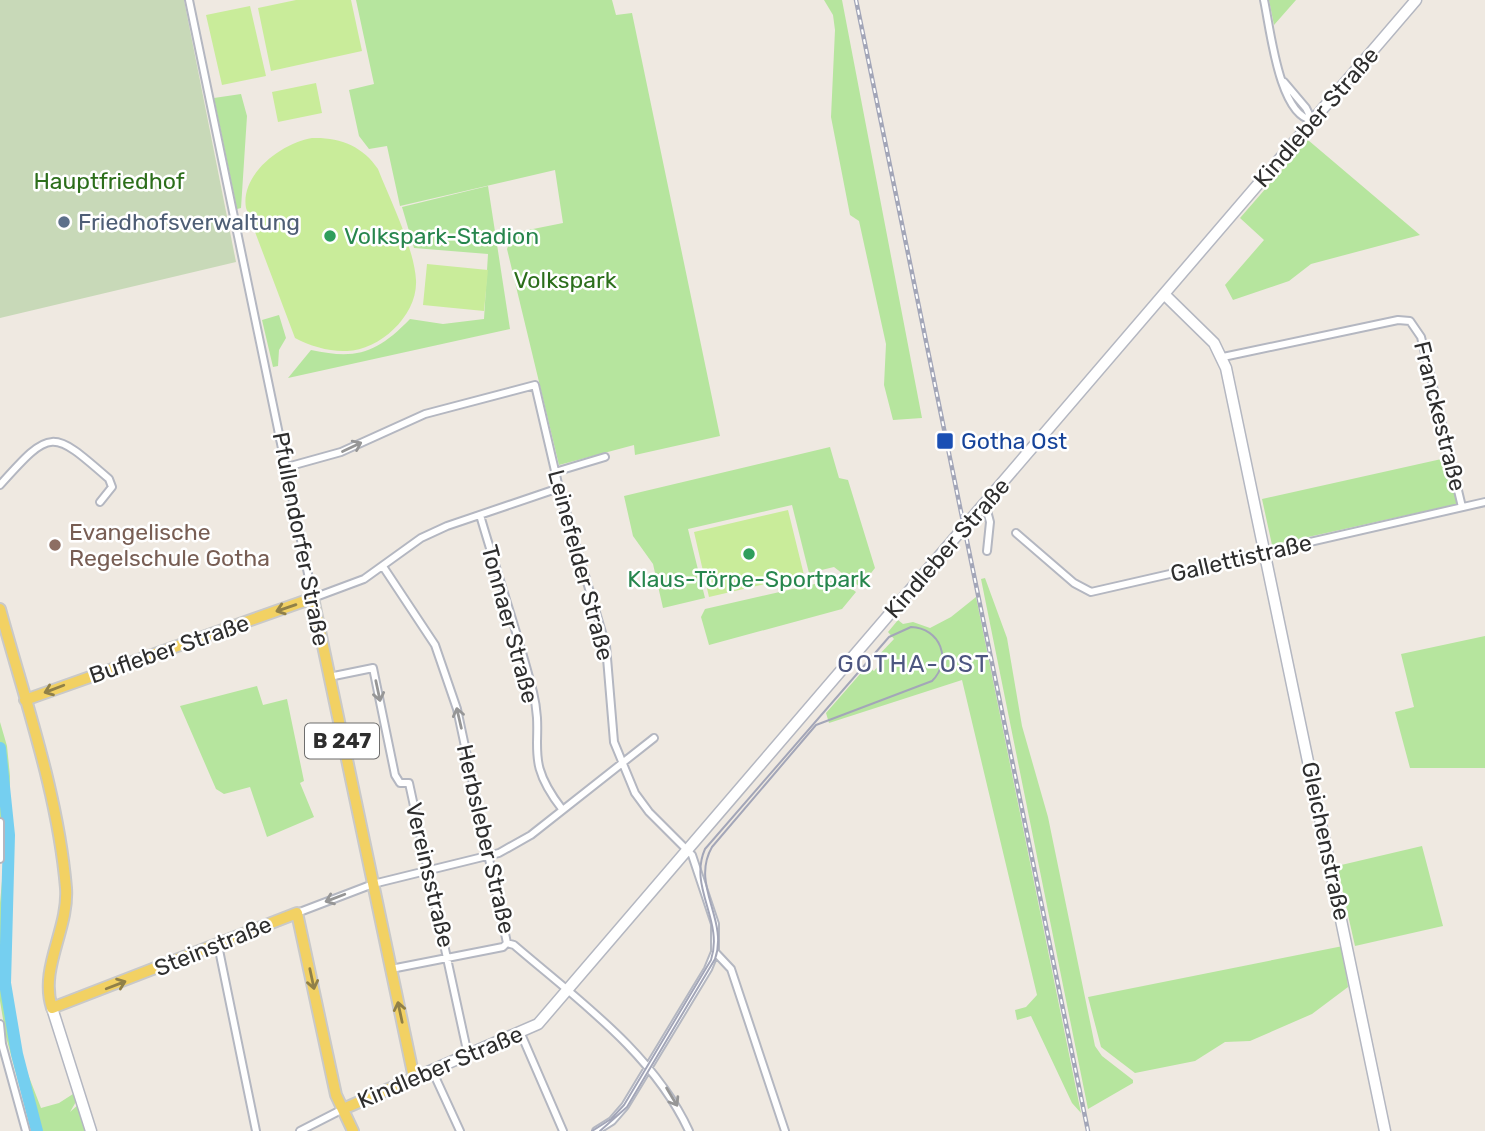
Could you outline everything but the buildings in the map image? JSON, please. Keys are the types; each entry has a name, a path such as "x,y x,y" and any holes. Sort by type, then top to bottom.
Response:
{"main road":[{"name":"Kindleber Straße","path":"343,1109 521,1034 538,1024 1416,0"},
{"path":"1165,295 1214,343 1223,357"},
{"name":"Gleichenstraße","path":"1223,357 1266,551 1385,1131"},
{"name":"Pfullendorfer Straße","path":"313,598 414,1079"},
{"name":"Bufleber Straße","path":"24,700 313,598"},
{"path":"0,609 59,828 66,892 65,921 48,980 52,1008 92,1131"},
{"path":"298,912 336,1095 353,1131"},
{"name":"Steinstraße","path":"52,1008 298,912"}],"street":[{"name":"Pfullendorfer Straße","path":"189,0 313,598"},
{"path":"1265,0 1283,81 1312,120"},
{"name":"Franckestraße","path":"1223,357 1398,320 1416,325 1462,507"},
{"name":"Leinefelder Straße","path":"287,467 341,452 425,414 535,385 559,488 606,646 611,724 621,763 635,793 649,812 688,848"},
{"path":"0,485 31,450 43,443 61,442 70,445 109,479 112,487 100,502"},
{"path":"555,472 605,457"},
{"path":"313,598 364,579 384,568 421,538 559,488"},
{"name":"Gallettistraße","path":"1016,533 1074,583 1091,592 1485,502"},
{"path":"986,507 990,522 987,551"},
{"name":"Tonnaer Straße","path":"480,515 533,693 537,766 548,791 562,809"},
{"name":"Herbsleber Straße","path":"384,568 438,652 457,709 507,943 514,945 617,1034 666,1087 689,1131"},
{"name":"Vereinsstraße","path":"329,677 373,668 395,775 400,783 409,783 468,1055"},
{"name":"Steinstraße","path":"298,912 373,884 489,856 531,835 654,738"},
{"path":"0,822 0,859"},
{"path":"596,1131 619,1114 715,952 715,924 688,848"},
{"path":"391,968 503,947 507,943"},
{"path":"218,945 256,1131"},
{"path":"715,952 731,970 785,1131"},
{"path":"0,1024 2,1044 26,1131"},
{"path":"521,1034 563,1131"},
{"path":"432,1070 460,1131"},
{"name":"Kindleber Straße","path":"300,1131 343,1109"}],"green space":[{"name":"Hauptfriedhof","path":"0,0 184,0 236,262 0,318"},
{"path":"296,0 351,0 362,51 271,71 258,8"},
{"name":"Volkspark","path":"356,0 612,0 616,15 632,13 720,436 635,455 634,445 559,465 507,249 513,233 563,223 555,170 400,206 387,146 369,149 359,136 349,90 374,84"},
{"path":"824,0 842,0 922,418 893,420 884,385 886,344 859,221 850,215 831,117 835,30 833,15"},
{"path":"1269,0 1296,0 1274,25"},
{"path":"250,6 266,76 222,85 206,15"},
{"path":"316,83 322,113 278,122 272,92"},
{"path":"241,94 247,116 241,208 237,209 214,98"},
{"name":"Volkspark-Stadion","path":"312,138 332,139 349,144 372,161 378,169 411,253 416,280 411,306 395,328 360,349 327,349 295,338 246,208 246,195 256,172 276,153"},
{"path":"1308,140 1420,235 1311,264 1289,281 1233,300 1225,285 1264,240 1240,218"},
{"path":"488,186 510,329 288,378 311,350 341,354 365,351 387,340 410,319 443,324 484,319 488,254 414,248 402,207"},
{"path":"427,264 488,270 484,311 423,305"},
{"path":"279,315 286,338 279,350 278,366 273,367 262,320"},
{"path":"830,447 839,478 848,480 875,568 860,587 834,567 809,573 792,505 688,529 705,598 663,608 653,564 633,536 624,496"},
{"path":"1446,458 1457,504 1272,545 1262,499"},
{"name":"Klaus-Törpe-Sportpark","path":"788,510 804,575 709,597 694,532"},
{"path":"985,578 1007,638 1022,726 1048,817 1095,1046 1102,1056 1133,1080 1133,1083 1088,1109 981,579"},
{"path":"828,581 841,581 856,592 842,609 709,645 701,617 705,609"},
{"path":"976,597 1081,1113 1072,1103 1031,1016 1017,1020 1015,1010 1026,1007 1037,995 962,680 829,723 826,713 867,666 874,671 881,663 876,658 894,639 888,632 898,620 903,624 913,622 930,628 951,617"},
{"path":"1485,636 1485,768 1410,768 1395,712 1414,707 1401,654"},
{"path":"257,686 263,705 287,699 304,781 300,783 314,817 267,837 250,787 224,794 216,789 180,706"},
{"path":"0,722 7,746 10,776 8,983 19,1051 41,1108 59,1103 73,1094 77,1100 70,1112 79,1104 86,1131 32,1131 6,1037 0,1001 0,903 5,848 0,837"},
{"path":"1422,846 1443,926 1355,946 1337,866"},
{"path":"1343,946 1348,987 1312,1014 1250,1041 1225,1042 1195,1061 1135,1073 1101,1047 1088,997"}],"waterway":[{"path":"0,748 9,835 5,983 17,1054 37,1131"}],"tram line":[{"path":"592,1131 611,1119 624,1105 711,960 713,932 701,877 705,849 889,637 911,627 929,633 936,639 942,655 942,664 932,681 816,725 712,847 706,861 705,875 717,930 715,959 627,1107 600,1131"}],"railway":[{"path":"856,0 1088,1131"}],"place":[{"name":"Friedhofsverwaltung","path":"64,222"},
{"name":"Volkspark-Stadion","path":"330,236"},
{"name":"Gotha Ost","path":"945,441"},
{"name":"Evangelische Regelschule Gotha","path":"55,545"},
{"name":"Klaus-Törpe-Sportpark","path":"749,554"}],"district":[{"name":"GOTHA-OST","path":"914,664"}]}
